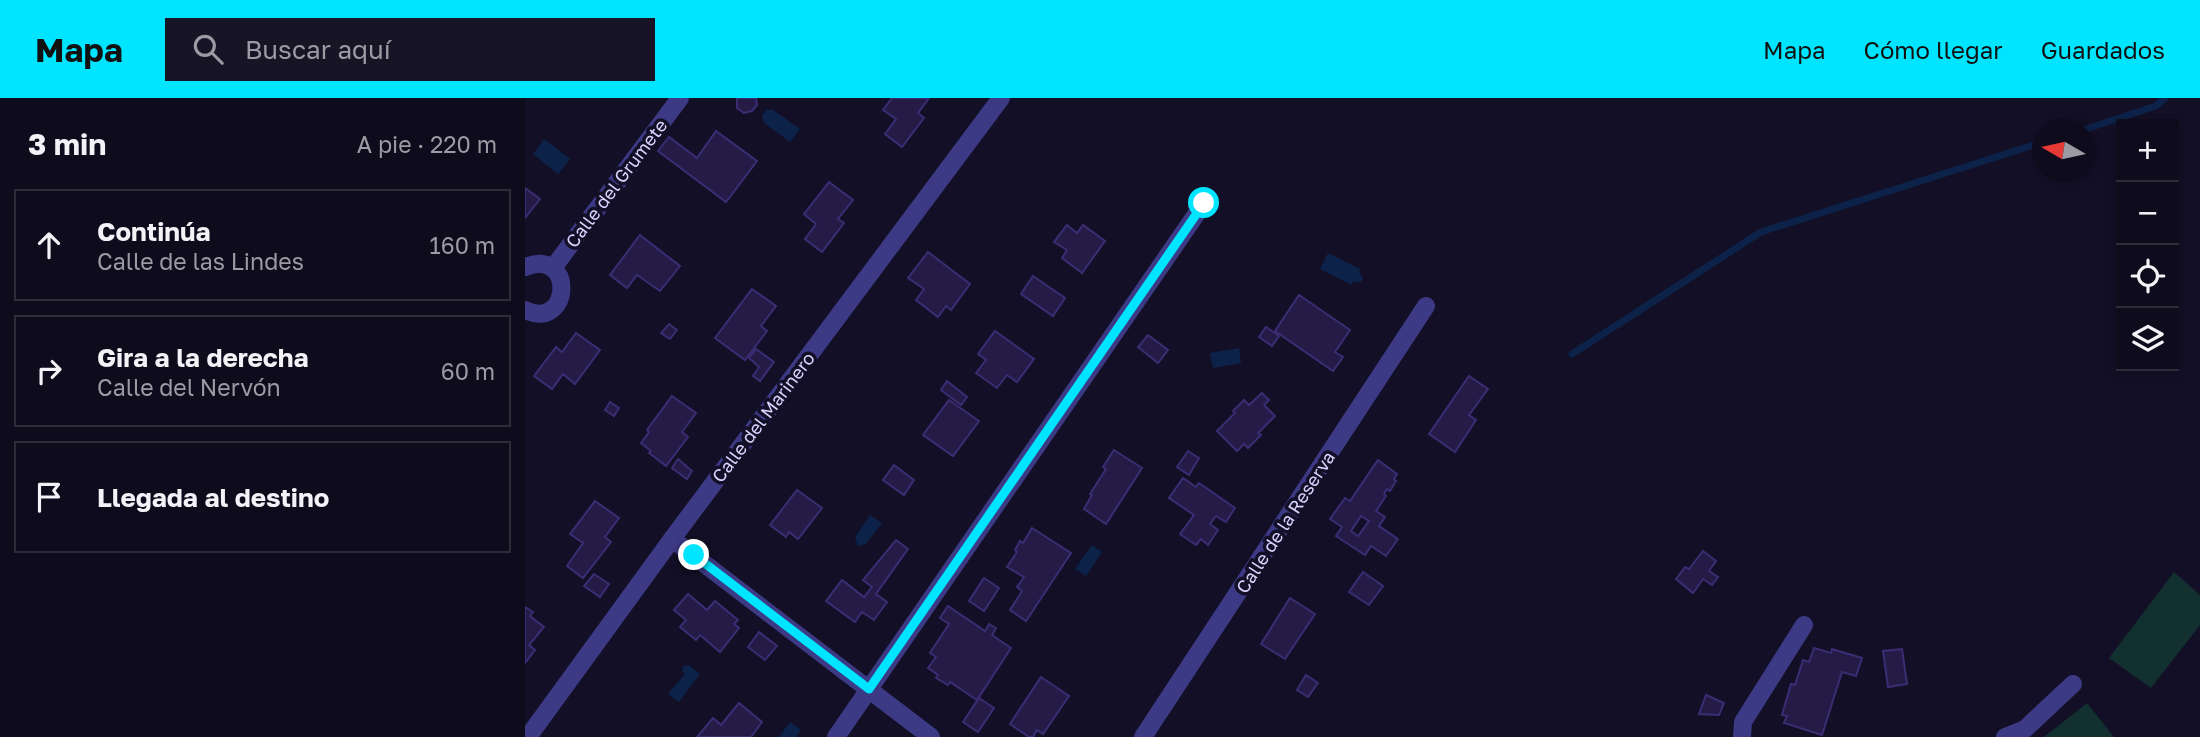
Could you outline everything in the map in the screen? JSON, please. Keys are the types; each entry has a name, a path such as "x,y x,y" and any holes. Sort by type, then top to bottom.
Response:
{"street":[{"name":"Calle del Grumete","path":"552,268 680,98"},
{"name":"Calle del Marinero","path":"528,737 1001,98"},
{"path":"836,737 1204,203"},
{"path":"525,267 534,263 544,264 559,275 563,285 558,303 551,310 541,314 525,310"},
{"name":"Calle de la Reserva","path":"1143,737 1426,306"},
{"path":"672,539 931,737"},
{"path":"1742,737 1743,722 1804,625"},
{"path":"2005,737 2025,729 2073,684"}],"green space":[{"path":"2174,572 2200,595 2200,625 2151,688 2109,658"},
{"path":"2087,703 2114,737 2044,737"}],"water":[{"path":"766,110 773,110 800,129 790,142 764,123 762,116"},
{"path":"544,139 570,159 558,174 533,154"},
{"path":"1328,253 1360,269 1363,278 1361,282 1353,282 1352,285 1320,269"},
{"path":"1239,348 1241,363 1213,368 1210,353"},
{"path":"870,515 882,523 865,545 858,546 855,537"},
{"path":"1092,545 1102,552 1086,576 1075,569"},
{"path":"689,665 700,674 679,702 668,694 685,674 682,671 683,666"},
{"path":"790,722 801,730 796,737 779,737"}],"building":[{"path":"737,98 756,98 757,105 752,111 744,113 737,108"},
{"path":"892,98 929,98 918,113 924,118 902,147 885,134 896,119 883,110"},
{"path":"716,131 757,161 726,202 658,151 669,137 697,158"},
{"path":"829,182 853,200 838,219 844,223 822,252 805,239 816,224 804,214"},
{"path":"525,188 540,199 525,218"},
{"path":"1067,225 1077,233 1083,225 1105,241 1082,273 1062,258 1067,250 1054,242"},
{"path":"640,235 680,266 660,291 637,275 627,288 610,275"},
{"path":"928,252 970,284 951,310 946,306 938,317 916,300 924,289 908,278"},
{"path":"1033,276 1065,298 1053,316 1021,294"},
{"path":"752,289 776,306 761,326 767,331 745,360 715,338"},
{"path":"1299,295 1350,330 1335,352 1343,357 1333,371 1275,331"},
{"path":"669,324 677,330 670,339 661,333"},
{"path":"1266,327 1279,336 1272,346 1259,337"},
{"path":"995,331 1034,359 1017,382 1007,375 997,388 976,373 986,360 978,354"},
{"path":"576,333 600,350 575,384 563,374 552,389 534,376 556,347 562,352"},
{"path":"1148,335 1168,350 1158,363 1138,347"},
{"path":"756,349 774,362 760,381 753,376 759,367 749,358"},
{"path":"1469,376 1488,389 1469,415 1476,420 1455,452 1429,434"},
{"path":"947,381 967,397 961,405 941,390"},
{"path":"1262,393 1269,400 1264,405 1275,416 1248,448 1244,444 1237,451 1217,431 1244,400 1249,405"},
{"path":"672,396 696,413 682,432 688,437 666,466 641,443 649,432 647,430"},
{"path":"949,400 979,421 953,456 923,435"},
{"path":"610,402 619,408 614,416 605,410"},
{"path":"1114,450 1142,468 1106,524 1084,509 1106,469 1103,467"},
{"path":"1188,451 1199,458 1189,475 1177,467"},
{"path":"678,459 692,471 687,479 672,468"},
{"path":"1378,460 1397,474 1394,479 1396,481 1390,491 1387,489 1384,494 1386,496 1376,511 1385,517 1379,526 1398,539 1386,556 1371,546 1365,555 1336,536 1342,527 1330,519 1345,498 1350,501","holes":["1361,516 1369,521 1358,536 1351,531"]},
{"path":"894,465 914,480 904,495 883,480"},
{"path":"1183,478 1196,487 1199,483 1235,508 1226,522 1216,516 1210,524 1218,530 1208,545 1201,539 1196,545 1180,534 1194,515 1169,498"},
{"path":"797,490 822,508 798,539 789,532 786,537 770,525"},
{"path":"595,501 619,518 605,537 611,542 583,578 567,566 583,543 570,534"},
{"path":"1032,528 1071,553 1026,621 1010,610 1022,591 1017,587 1024,577 1007,567 1017,552 1015,550 1020,541 1023,543"},
{"path":"896,540 908,549 876,594 887,602 874,620 862,612 855,622 826,601 842,580 864,597 872,587 863,580"},
{"path":"1703,551 1716,561 1709,571 1718,577 1712,585 1703,579 1693,593 1676,579 1685,567 1689,569"},
{"path":"1363,572 1383,586 1369,605 1349,592"},
{"path":"594,574 609,584 600,597 584,586"},
{"path":"984,578 999,588 984,611 969,601"},
{"path":"688,594 707,610 715,601 738,620 734,624 739,628 720,652 700,635 696,640 680,627 686,620 674,610"},
{"path":"1290,598 1315,614 1285,659 1261,644"},
{"path":"948,606 985,631 989,624 996,628 992,635 1011,648 977,700 950,682 948,685 936,678 938,675 928,668 936,657 930,653 949,624 940,618"},
{"path":"525,607 533,612 530,616 544,627 529,645 535,650 525,663"},
{"path":"759,632 777,646 765,660 748,647"},
{"path":"1814,648 1831,653 1832,649 1862,658 1856,676 1842,672 1822,735 1784,723 1787,716 1782,715 1791,684 1795,685 1803,660 1809,662"},
{"path":"1902,649 1907,684 1888,687 1883,651"},
{"path":"1306,675 1318,683 1308,697 1297,690"},
{"path":"1041,677 1069,696 1043,734 1037,730 1033,737 1029,737 1010,724"},
{"path":"1706,695 1724,703 1719,715 1699,714"},
{"path":"979,698 994,708 978,732 963,722"},
{"path":"739,703 762,722 751,737 697,737 713,718 721,725"}],"waterway":[{"path":"2095,126 2156,106 2165,98"},
{"path":"1572,354 1761,232 2032,146"}],"route":[{"path":"694,555 869,689 1204,203"}]}
